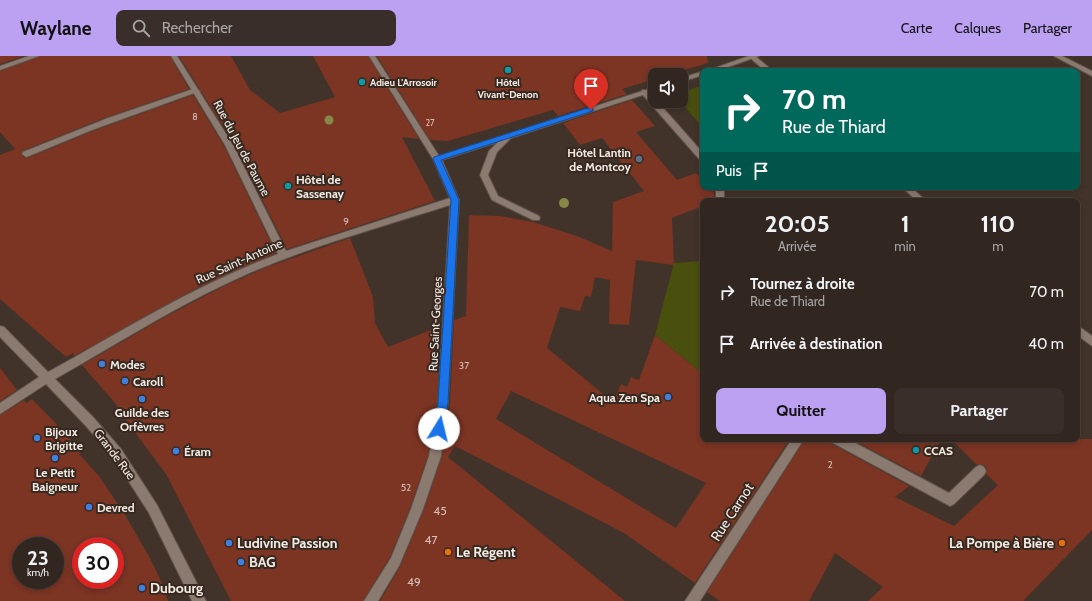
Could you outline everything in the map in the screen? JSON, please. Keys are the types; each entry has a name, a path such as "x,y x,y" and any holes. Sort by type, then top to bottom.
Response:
{"street":[{"path":"0,68 36,56"},
{"name":"Rue du Jeu de Paume","path":"174,56 229,145 283,255"},
{"name":"Rue Saint-Georges","path":"371,601 395,562 417,509 435,456 443,402 455,200 437,159 372,56"},
{"path":"719,68 753,56 766,68"},
{"path":"1057,56 1092,74"},
{"path":"688,78 700,74"},
{"path":"26,154 67,135 196,91"},
{"path":"437,159 646,92 700,155"},
{"path":"508,136 493,151 484,175 495,198 536,218"},
{"path":"909,190 919,198"},
{"name":"Rue Saint-Antoine","path":"0,408 47,378 187,298 240,272 283,255 455,200"},
{"name":"Grande Rue","path":"0,330 89,421 117,453 153,509 199,601"},
{"path":"1080,332 1092,342"},
{"name":"Rue Carnot","path":"692,601 796,442"},
{"path":"843,442 950,500 980,471"}],"green space":[{"path":"700,86 700,124 686,108 688,108 688,90"},
{"path":"700,261 700,372 655,335 674,263"}],"building":[{"path":"0,56 24,56 0,64"},
{"path":"40,56 170,56 189,89 107,117 22,151 21,155 25,158 30,157 93,131 193,95 224,146 276,253 199,287 74,356 73,353 66,357 0,299 0,155 15,149 0,132 0,71"},
{"path":"179,56 231,56 250,90 280,113 335,97 313,56 368,56 419,139 402,137 435,201 287,249 234,144"},
{"path":"377,56 707,56 708,63 688,69 648,68 648,81 622,89 627,94 558,116 553,110 448,141 430,140"},
{"path":"632,100 655,126 636,132 677,180 696,173 700,177 700,190 712,190 714,193 714,198 700,198 700,207 672,218 674,265 636,260 629,325 609,324 610,280 595,277 591,297 585,296 580,311 560,307 547,348 613,402 621,384 627,387 631,377 639,380 655,335 700,372 700,442 788,442 695,583 624,533 455,446 448,457 625,601 380,601 400,567 424,509 442,456 450,402 454,320 466,316 469,215 500,216 533,222 577,236 612,251 613,202 644,191 602,138 580,145 563,123","holes":["511,391 706,483 676,528 496,419"]},
{"path":"350,238 373,297 375,323 388,347 441,326 437,402 428,456 410,508 390,557 363,601 231,601 166,474 115,403 82,365 163,318 224,286 270,266"},
{"path":"0,368 17,390 0,401"},
{"path":"32,399 65,433 81,453 79,454 99,476 124,513 150,558 168,601 0,601 0,415 24,400 26,403"},
{"path":"1080,439 1092,439 1092,530 1023,601 868,601 883,587 835,553 809,601 720,601 707,592 803,442 831,442 832,444 909,486 895,497 954,526 998,485 986,474 987,470 985,466 981,464 977,465 954,442 1080,442"},
{"name":"CCAS","path":"857,442 939,442 921,476"}],"place":[{"name":"Hôtel Vivant-Denon","path":"508,70"},
{"name":"Adieu L'Arrosoir","path":"362,82"},
{"name":"Hôtel Lantin de Montcoy","path":"639,159"},
{"name":"Hôtel de Sassenay","path":"288,186"},
{"name":"Modes","path":"102,364"},
{"name":"Caroll","path":"125,381"},
{"name":"Aqua Zen Spa","path":"668,397"},
{"name":"Guilde des Orfèvres","path":"142,399"},
{"name":"Bijoux Brigitte","path":"37,438"},
{"name":"CCAS","path":"916,450"},
{"name":"Éram","path":"176,451"},
{"name":"Le Petit Baigneur","path":"55,458"},
{"name":"Devred","path":"89,507"},
{"name":"Ludivine Passion","path":"229,543"},
{"name":"La Pompe à Bière","path":"1062,543"},
{"name":"Le Régent","path":"448,552"},
{"name":"BAG","path":"241,562"},
{"name":"Dubourg","path":"142,588"}],"route":[{"path":"439,429 443,402 455,200 437,159 591,110"}]}
